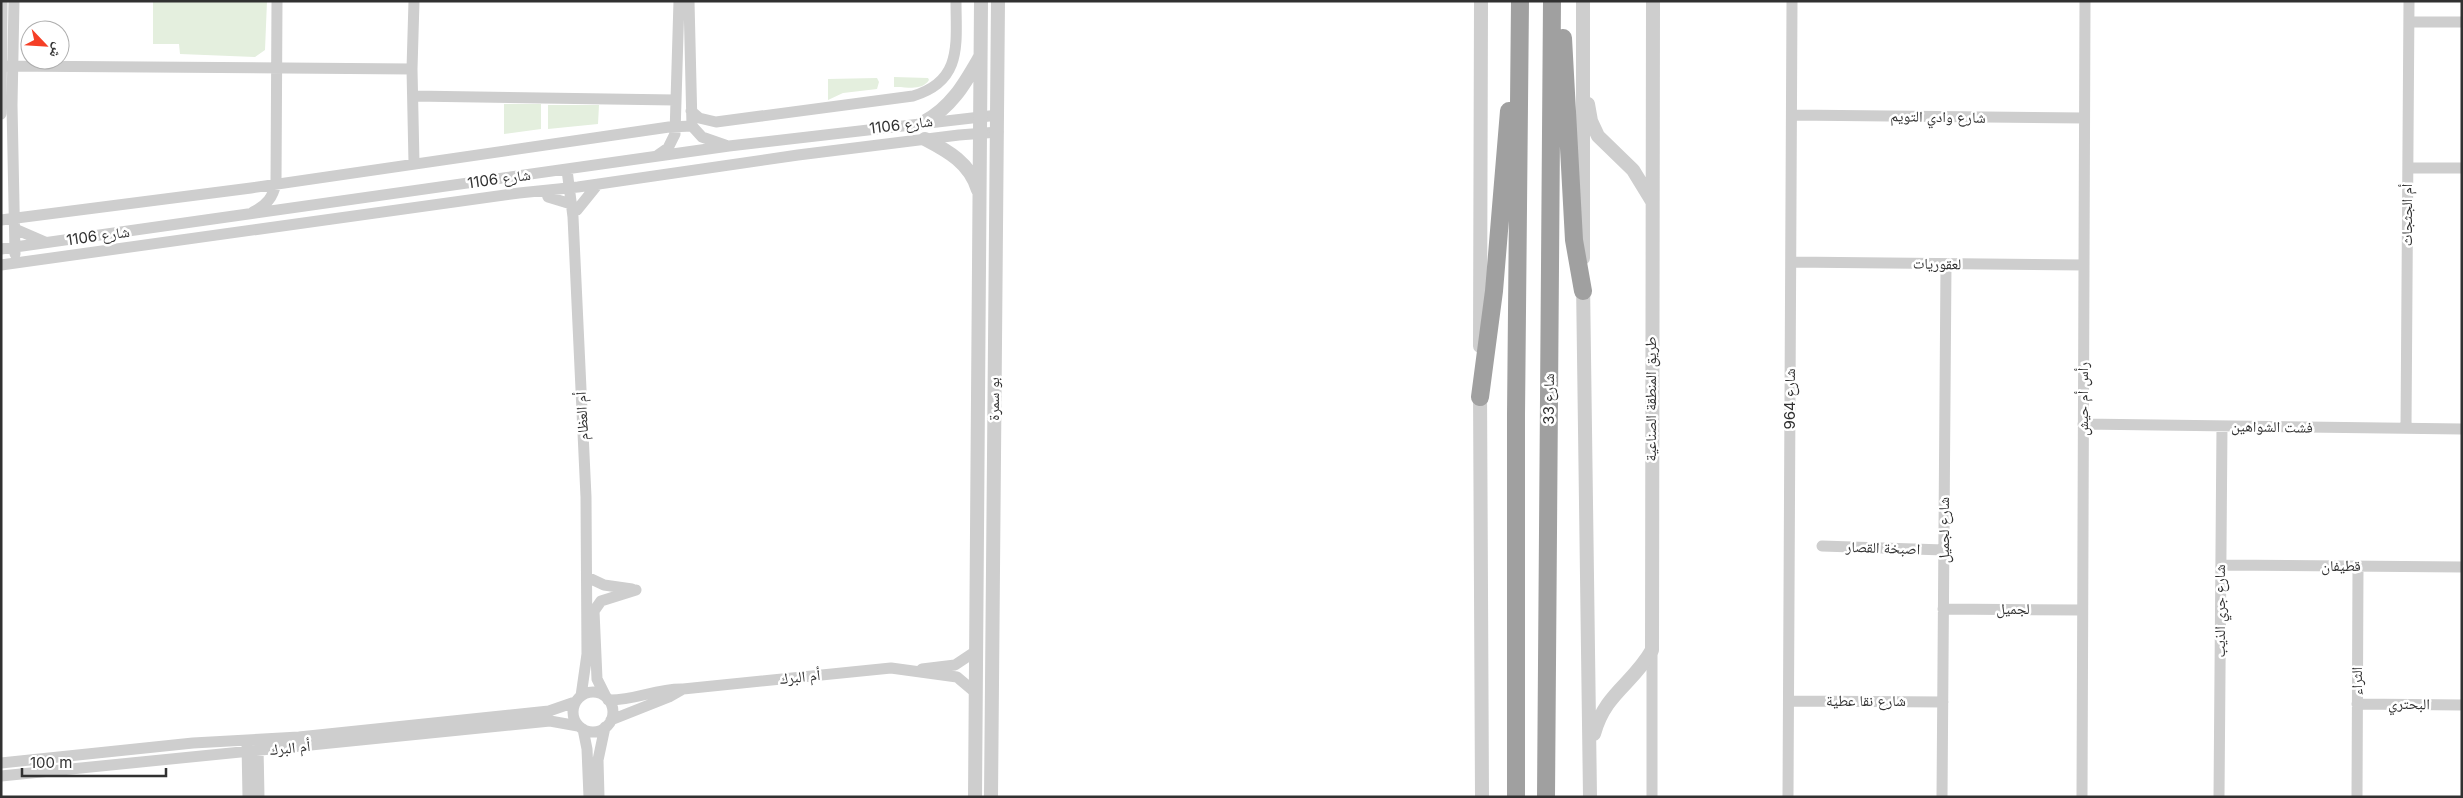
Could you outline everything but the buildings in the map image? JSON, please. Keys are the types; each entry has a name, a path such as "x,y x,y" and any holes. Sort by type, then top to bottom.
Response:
{"highway":[{"path":"1516,797 1516,414 1520,1"},
{"name":"شارع 33","path":"1546,797 1552,1"},
{"path":"1559,1 1563,29 1574,240 1583,291"},
{"path":"1480,397 1493,299 1507,128 1520,29"}],"street":[{"path":"2,1 5,66 12,105 15,263"},
{"path":"1,114 5,66 14,1"},
{"path":"251,214 273,195 276,183 278,1"},
{"path":"414,1 412,69 414,163"},
{"path":"656,157 671,144 675,134 679,1"},
{"path":"689,1 692,126 702,137 729,146"},
{"path":"691,111 706,121 716,122 912,96 928,91 940,82 954,62 956,1"},
{"name":"بو سمرة","path":"975,797 981,1"},
{"name":"بو سمرة","path":"991,797 998,1"},
{"path":"1481,1 1482,797"},
{"path":"1583,1 1583,291 1590,797"},
{"name":"طريق المنطقة الصناعية","path":"1652,797 1651,376 1654,206 1653,1"},
{"name":"شارع 964","path":"1788,797 1792,1"},
{"name":"رأس أم حيش","path":"2082,797 2085,1"},
{"name":"أم الجثجاث","path":"2406,428 2409,1"},
{"path":"2409,22 2462,22"},
{"path":"924,122 938,114 957,95 981,56"},
{"path":"1582,65 1594,128 1604,142 1633,170 1648,192 1654,206"},
{"path":"5,66 412,69"},
{"path":"413,96 675,100"},
{"name":"شارع 1106","path":"1,249 729,146 924,122 998,115"},
{"name":"شارع وادي التويم","path":"1792,115 2084,118"},
{"path":"15,224 414,163 692,126"},
{"name":"شارع 1106","path":"2,265 598,184 682,170 925,139 998,132"},
{"path":"925,139 948,150 963,164 976,184 980,198"},
{"path":"2408,168 2462,168"},
{"name":"أم العظام","path":"572,169 578,240 574,255 580,348 587,577 587,654 578,699"},
{"path":"546,191 548,197 574,207 598,184"},
{"path":"1,220 15,224 31,237 49,242"},
{"path":"1,261 2,265"},
{"name":"لعقوريات","path":"1791,262 2084,265"},
{"name":"شارع لجميل","path":"1942,797 1946,264"},
{"name":"فشت الشواهين","path":"2083,424 2462,429"},
{"name":"شارع جري الذيب","path":"2219,797 2222,426"},
{"name":"اصبخة القصار","path":"1822,546 1944,550"},
{"name":"قطيفان","path":"2221,565 2462,567"},
{"name":"الثراء","path":"2356,797 2358,566"},
{"path":"587,577 604,585 636,590 601,601 594,610 597,679 612,708 598,760 599,797"},
{"name":"لجميل","path":"1944,609 2082,610"},
{"path":"1590,749 1604,706 1642,667 1652,650"},
{"name":"أم البرك","path":"918,670 954,665 976,651"},
{"name":"أم البرك","path":"607,698 624,701 670,688 683,689 891,668 958,676 976,693"},
{"name":"أم البرك","path":"608,724 683,689"},
{"path":"589,797 587,749 580,728 574,719 573,710 578,699 596,692 607,698"},
{"name":"أم البرك","path":"258,752 300,742 550,711 578,699"},
{"name":"شارع نقا عطية","path":"1789,701 1943,702"},
{"name":"البحتري","path":"2357,704 2462,705"},
{"name":"أم البرك","path":"1,763 251,743 300,742 550,721 580,728"},
{"path":"580,728 594,732 608,724"},
{"path":"251,743 258,752 259,797"},
{"path":"248,797 251,743"},
{"name":"أم البرك","path":"1,776 251,743"}],"green space":[{"path":"153,1 267,1 265,50 255,57 180,54 179,44 153,44"},
{"path":"894,77 928,78 929,80 922,86 913,88 894,87"},
{"path":"877,78 879,82 877,89 843,93 828,100 828,79"},
{"path":"504,104 541,104 541,129 504,134"},
{"path":"548,105 599,105 598,124 548,129"}]}
